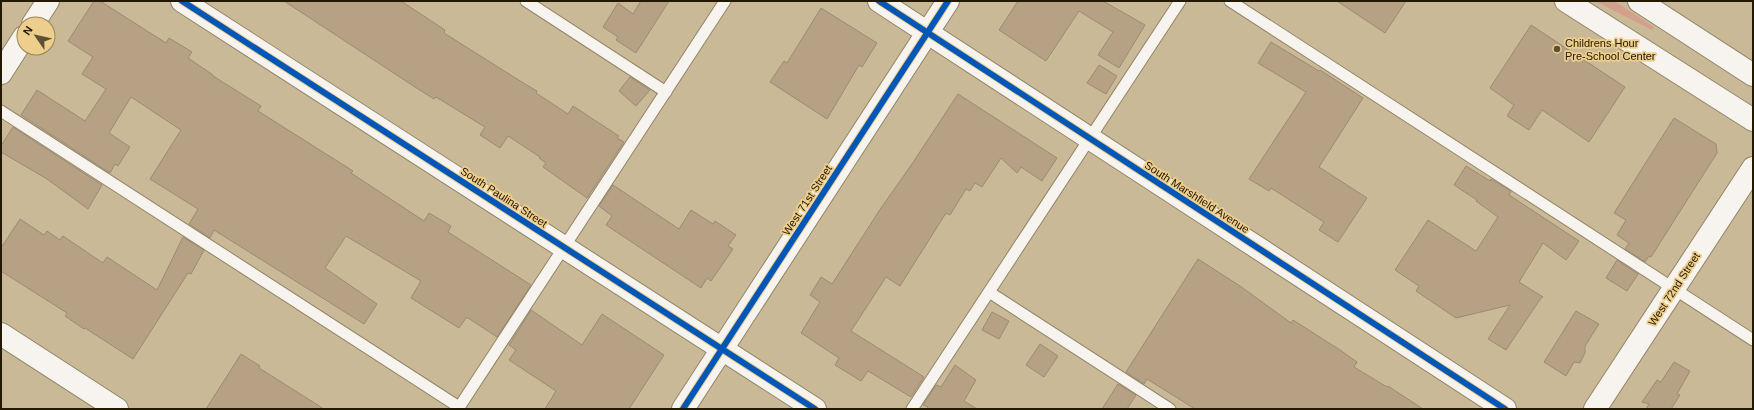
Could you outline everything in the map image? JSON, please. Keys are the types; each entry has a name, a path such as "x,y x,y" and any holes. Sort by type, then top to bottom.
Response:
{"street":[{"path":"38,16 48,1"},
{"name":"South Paulina Street","path":"182,1 815,409"},
{"name":"South Marshfield Avenue","path":"879,1 1505,409"},
{"name":"West 71st Street","path":"683,409 948,1"},
{"path":"1566,1 1753,120"},
{"path":"1639,1 1753,75"},
{"path":"1,73 16,50"},
{"name":"West 72nd Street","path":"1595,409 1753,168"},
{"path":"1,334 117,409"}],"lane":[{"path":"526,1 666,92"},
{"path":"1,111 458,408 725,1"},
{"path":"912,409 1180,1"},
{"path":"1230,1 1753,340"},
{"path":"989,292 1170,409"}],"shaded area":[{"path":"1595,1 1614,1 1654,27 1652,30"}],"building":[{"path":"94,1 100,1 166,43 169,38 192,52 188,58 213,76 261,106 258,111 353,171 351,173 424,221 429,213 451,226 448,232 531,285 497,337 468,318 466,318 459,328 411,298 421,281 346,236 325,268 377,304 364,324 214,230 210,238 189,224 198,209 150,179 181,130 131,97 109,133 130,147 118,166 115,164 110,173 21,115 37,90 85,121 106,89 82,74 93,57 68,41"},
{"path":"284,1 401,1 445,30 444,33 537,91 536,93 568,114 573,106 619,136 617,138 624,142 587,198 543,167 546,163 539,158 540,157 508,136 500,148 480,135 485,127 436,97 434,99"},
{"path":"641,1 669,1 636,53 616,40 618,37 603,27 618,3 633,14"},
{"path":"1018,1 1103,1 1145,25 1119,68 1098,55 1113,32 1079,11 1046,61 999,30"},
{"path":"1337,1 1406,1 1385,33"},
{"path":"821,8 877,43 862,67 859,65 827,119 770,82 784,61 787,63"},
{"path":"1531,25 1625,87 1589,142 1542,110 1529,130 1507,116 1514,105 1490,88"},
{"path":"1271,42 1319,71 1320,70 1363,98 1319,167 1367,198 1338,242 1319,230 1324,222 1271,188 1269,191 1249,179 1306,92 1258,63"},
{"path":"1099,65 1117,76 1106,94 1087,83"},
{"path":"630,77 650,90 636,106 619,91"},
{"path":"958,94 1057,158 1042,181 1021,167 1017,173 1001,158 982,187 975,183 970,191 966,189 950,215 946,213 900,286 886,277 851,331 924,377 911,397 868,371 861,381 835,365 839,358 801,333 820,302 810,295 821,277 832,284"},
{"path":"1674,118 1716,144 1717,153 1651,257 1649,256 1645,262 1625,249 1629,243 1617,235 1626,220 1614,213"},
{"path":"13,127 102,185 88,209 47,179 1,152 1,146"},
{"path":"1466,166 1490,181 1491,179 1511,191 1509,195 1579,241 1566,260 1543,243 1519,282 1543,297 1506,350 1488,339 1510,305 1456,318 1416,291 1419,286 1395,270 1428,220 1476,251 1498,217 1476,201 1477,200 1454,185"},
{"path":"613,185 679,229 691,210 713,224 715,221 736,235 728,246 733,249 711,281 707,278 701,288 606,225 612,216 599,206"},
{"path":"20,219 44,235 47,231 60,240 63,236 103,263 107,257 157,290 183,237 204,250 191,274 188,273 133,359 85,328 84,329 65,316 67,313 1,271 1,248"},
{"path":"1198,259 1240,286 1291,323 1293,320 1340,350 1357,362 1354,367 1387,387 1388,386 1423,409 1195,409 1147,379 1144,384 1126,372"},
{"path":"1617,260 1638,274 1627,291 1606,278"},
{"path":"531,310 582,345 602,314 664,355 629,409 545,409 556,391 509,360 516,350 509,345"},
{"path":"1576,311 1599,324 1585,346 1585,353 1580,363 1574,362 1566,376 1544,362"},
{"path":"992,312 1009,321 999,339 982,330"},
{"path":"1040,344 1058,356 1044,377 1026,365"},
{"path":"241,354 260,366 259,368 324,409 206,409"},
{"path":"1674,362 1690,371 1677,394 1680,395 1671,409 1646,409 1649,404 1642,402 1657,380 1661,382"},
{"path":"955,365 976,380 964,401 977,409 927,409 928,407 923,405 936,385 941,387"},
{"path":"1118,384 1136,395 1127,409 1102,409"}],"cycle path":[{"path":"182,1 815,409"},
{"path":"879,1 1505,409"},
{"path":"683,409 948,1"}],"place":[{"name":"Childrens Hour Pre-School Center","path":"1557,49"}]}
